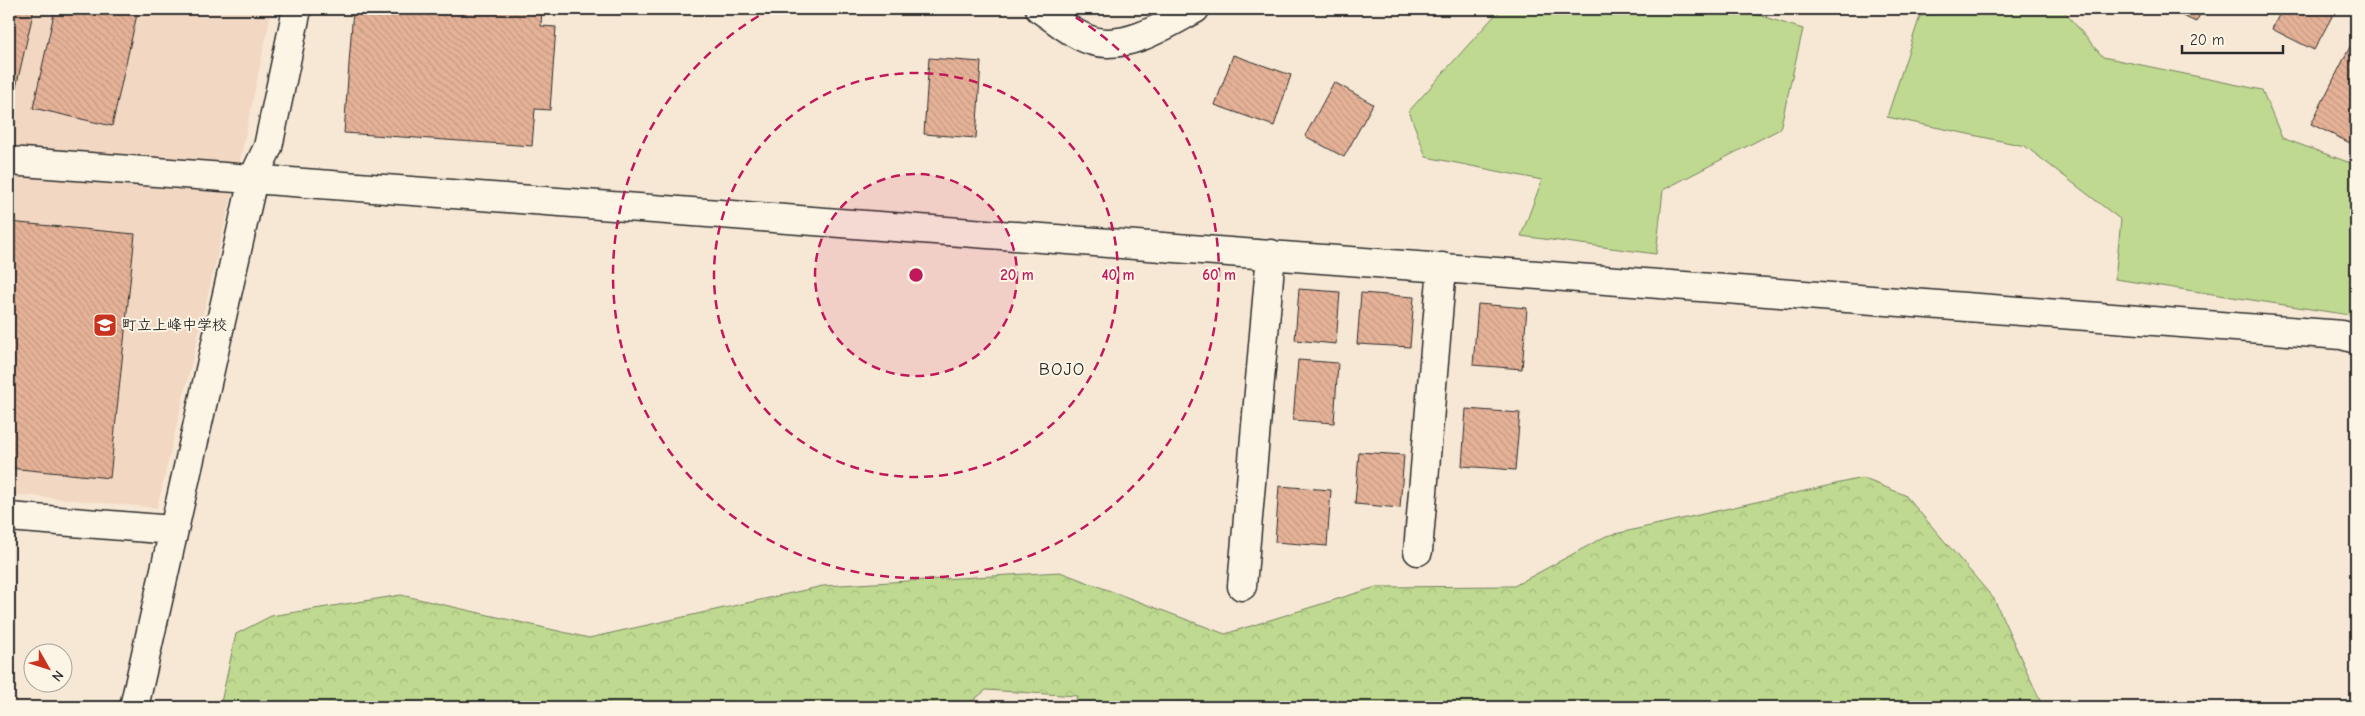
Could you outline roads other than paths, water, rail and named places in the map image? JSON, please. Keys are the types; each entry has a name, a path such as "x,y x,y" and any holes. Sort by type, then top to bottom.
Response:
{"street":[{"path":"134,707 253,179 268,147 297,9"},
{"path":"1040,9 1077,34 1098,42 1146,36 1195,9"},
{"path":"9,161 2342,335 2356,339"},
{"path":"1242,586 1271,254"},
{"path":"1418,550 1442,267"},
{"path":"9,517 173,530"}],"place":[{"name":"町立上峰中学校","path":"105,325"}],"district":[{"name":"BOJO","path":"1062,369"}]}
